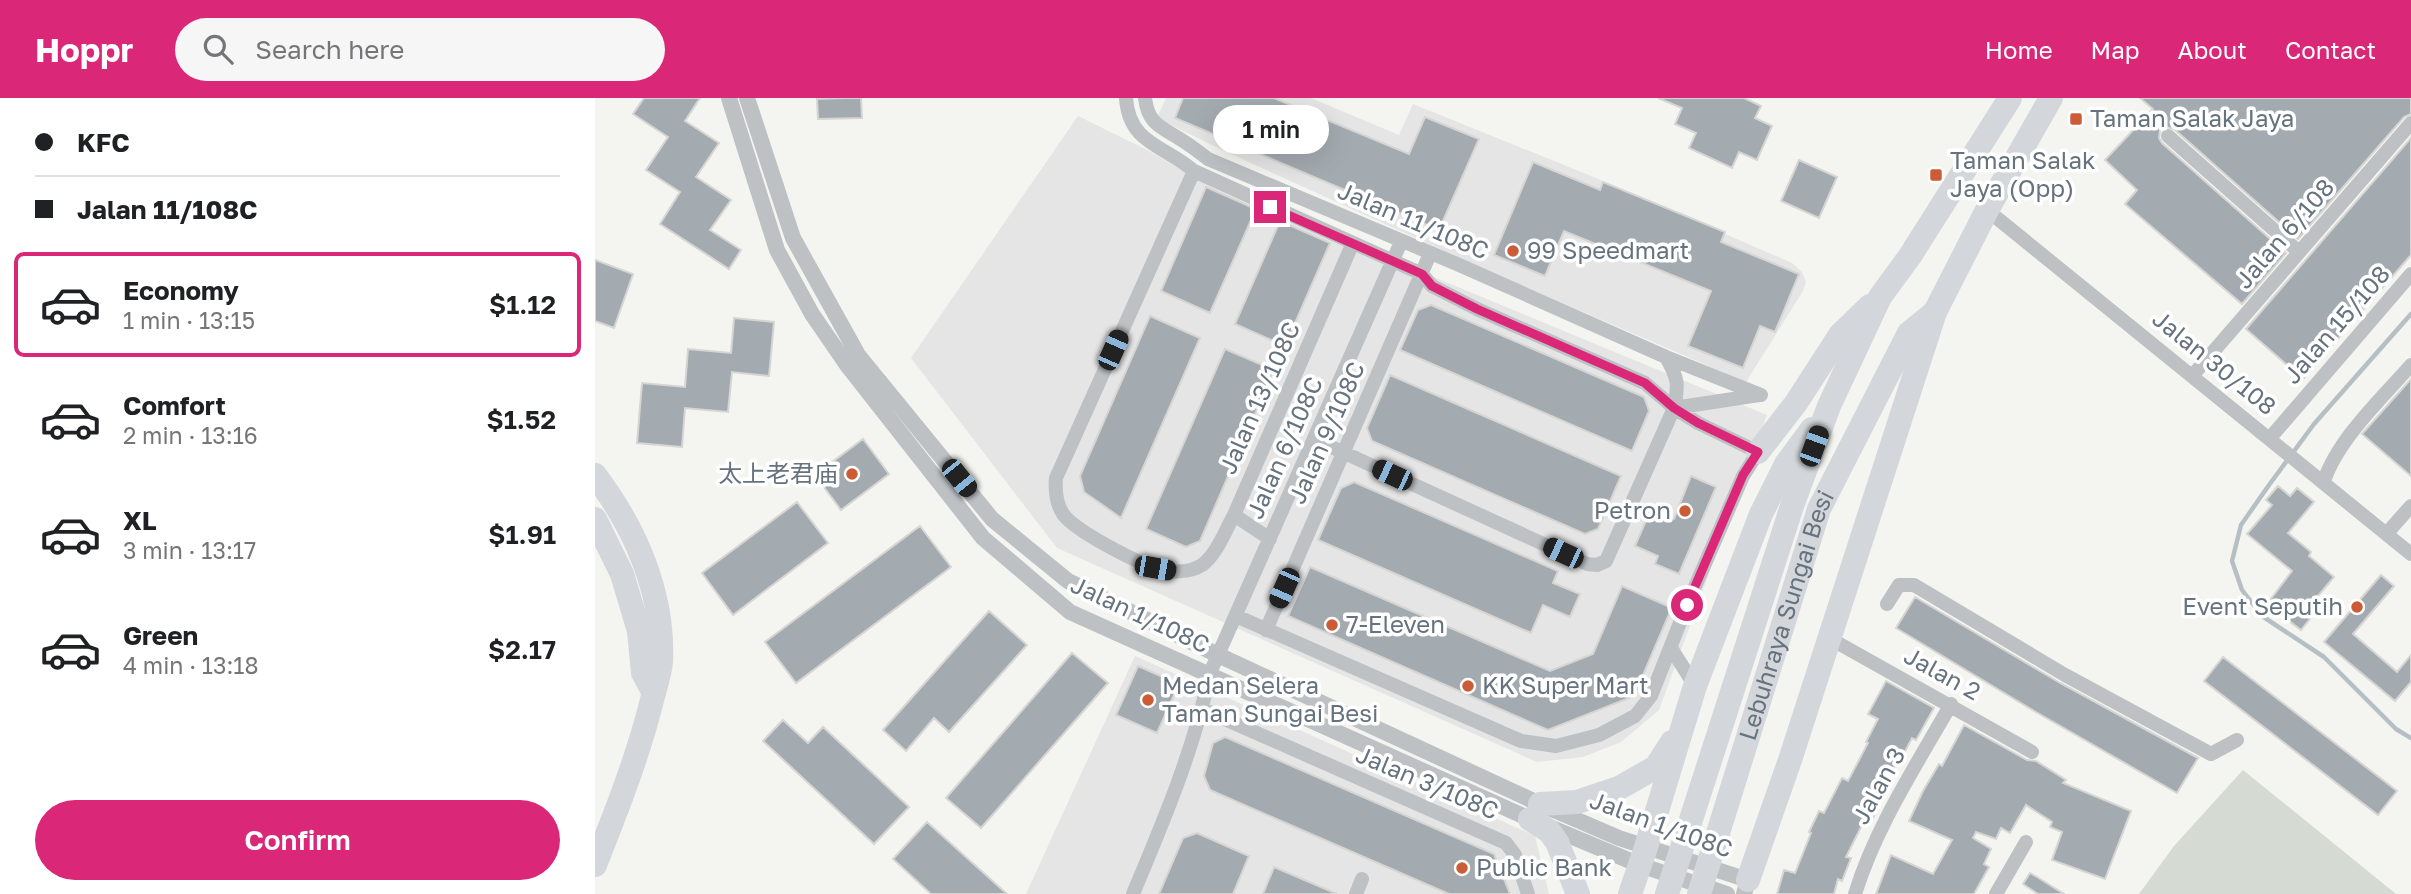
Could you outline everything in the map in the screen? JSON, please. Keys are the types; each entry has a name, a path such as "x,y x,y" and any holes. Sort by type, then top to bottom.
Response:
{"highway":[{"name":"Lebuhraya Sungai Besi","path":"1667,894 1793,506 1829,407 1880,297 1910,256 2010,98"},
{"name":"Lebuhraya Sungai Besi","path":"1699,894 1819,509 1909,333 1935,312 1987,210 2051,98"},
{"path":"1758,452 1796,404 1840,335 1880,297"},
{"path":"1746,887 1935,312"},
{"path":"1630,894 1695,686 1761,514 1786,464 1829,407"},
{"path":"595,475 630,528 653,592 660,628 661,662 641,744 595,865"},
{"path":"595,519 616,558 628,590 639,631 643,673 653,693"},
{"path":"1578,894 1557,842 1535,811 1577,802 1619,788 1656,767 1683,725"}],"street":[{"name":"Jalan 1/108C","path":"729,98 777,250 813,314 847,365 983,538 1070,612 1727,894"},
{"name":"Jalan 1/108C","path":"747,98 793,239 858,355 992,519 1068,581 1535,811"},
{"name":"Jalan 11/108C","path":"1126,98 1133,127 1146,141 1171,153 1194,171 1352,245 1422,274 1432,286 1477,309 1645,383 1674,408 1698,423 1758,452"},
{"name":"Jalan 11/108C","path":"1145,98 1146,110 1162,130 1176,136 1208,159 1666,357 1761,395 1674,408"},
{"name":"Jalan 6/108","path":"2193,375 2411,122"},
{"path":"2168,136 2299,251"},
{"name":"Jalan 13/108C","path":"1194,171 1056,478 1055,491 1063,514 1090,537 1155,568 1188,570 1202,565 1212,555 1234,515 1352,245"},
{"name":"Jalan 30/108","path":"1987,210 2411,554"},
{"name":"Jalan 6/108C","path":"1133,894 1172,799 1202,709 1210,673 1401,242"},
{"name":"Jalan 9/108C","path":"1266,630 1430,254"},
{"name":"Jalan 15/108","path":"2273,440 2411,274"},
{"path":"1314,439 1587,564 1597,565 1606,561 1674,408 1678,389 1677,375 1666,357"},
{"path":"2324,481 2329,467 2347,440 2411,365"},
{"path":"1235,616 1521,741 1556,746 1599,734 1635,716 1651,696 1743,475 1758,452"},
{"path":"2387,533 2411,506"},
{"path":"1234,515 1269,539"},
{"path":"1887,604 1899,585 1914,585 2065,675 2211,754 2237,740"},
{"name":"Jalan 2","path":"1829,638 1951,704 2032,752"},
{"path":"1671,648 1695,686"},
{"name":"Jalan 3","path":"1855,894 1864,863 1878,832 1951,704"},
{"name":"Jalan 3/108C","path":"1202,709 1506,843 1515,855 1528,894"},
{"path":"1996,894 2026,842"},
{"name":"Jalan 1/108C","path":"1643,856 1746,887"},
{"path":"1356,894 1363,879"}],"shaded area":[{"path":"1166,98 1311,98 1399,135 1413,104 1601,180 1792,263 1802,272 1806,282 1746,382 1495,274 1218,148 1157,118"},
{"path":"1078,116 1147,150 1199,180 1767,415 1659,710 1621,742 1583,757 1537,762 1057,548 911,358"},
{"path":"1135,656 1535,836 1549,894 1026,894"},
{"path":"2243,770 2396,894 2139,894 2174,846"}],"building":[{"path":"644,98 700,98 685,121 719,143 696,177 731,200 710,230 741,250 729,269 660,224 680,192 646,170 668,137 633,114"},
{"path":"861,98 862,118 818,119 817,99"},
{"path":"1183,98 1274,98 1409,154 1425,117 1479,139 1439,230 1175,118"},
{"path":"1658,98 1744,98 1761,106 1755,118 1772,126 1757,160 1739,152 1732,168 1689,148 1696,133 1675,124 1682,108"},
{"path":"2140,98 2411,98 2411,114 2404,117 2298,239 2174,129 2166,127 2160,130 2159,138 2162,143 2286,253 2242,304 2125,204 2137,190 2105,160 2153,109"},
{"path":"2411,138 2411,255 2303,379 2246,329"},
{"path":"1799,160 1837,177 1819,218 1781,201"},
{"path":"1533,162 1600,190 1603,182 1725,232 1721,242 1799,274 1775,332 1760,326 1743,368 1688,346 1711,291 1564,231 1545,276 1494,255"},
{"path":"1206,187 1256,209 1210,313 1161,291"},
{"path":"1280,221 1330,243 1285,346 1235,324"},
{"path":"595,260 633,274 614,328 595,321"},
{"path":"1431,305 1644,397 1649,411 1632,451 1400,350 1418,310"},
{"path":"1150,316 1200,338 1121,518 1084,492 1080,476"},
{"path":"734,318 774,322 769,376 732,372 728,412 685,408 682,447 637,443 642,383 685,387 688,349 731,353"},
{"path":"1225,349 1274,370 1200,541 1186,547 1146,529"},
{"path":"1390,375 1621,476 1598,529 1585,534 1372,441 1367,428"},
{"path":"2411,379 2411,476 2362,434"},
{"name":"太上老君庙","path":"863,439 889,474 841,510 815,475"},
{"path":"1691,476 1716,487 1679,574 1655,564 1658,556 1635,546 1651,509 1674,519"},
{"path":"1354,482 1558,571 1553,583 1580,594 1570,617 1543,605 1531,633 1318,540 1341,488"},
{"path":"2278,486 2290,496 2297,488 2314,502 2288,533 2311,552 2309,556 2334,577 2306,610 2313,615 2301,630 2267,604 2292,571 2247,534 2272,505 2266,500"},
{"path":"797,502 828,543 733,615 702,573"},
{"path":"920,526 951,567 796,683 765,642"},
{"path":"1310,567 1550,671 1593,654 1622,586 1670,607 1670,612 1634,696 1548,730 1288,616"},
{"path":"2381,575 2394,586 2353,634 2397,672 2411,655 2411,682 2395,701 2324,642"},
{"path":"1915,597 2060,683 2198,758 2177,793 1896,628"},
{"path":"989,611 1027,645 949,732 934,718 906,751 883,730"},
{"path":"1072,653 1108,683 981,828 946,798"},
{"path":"2223,657 2397,791 2378,815 2204,681"},
{"name":"Medan Selera Taman Sungai Besi","path":"1138,666 1179,684 1157,733 1116,715"},
{"path":"1886,681 1934,708 1916,740 1912,738 1901,759 1899,758 1879,796 1883,798 1872,820 1866,817 1846,857 1851,858 1842,881 1838,879 1834,894 1777,894 1784,870 1795,873 1819,811 1824,813 1842,778 1848,781 1868,743 1866,742 1878,719 1868,714"},
{"path":"783,720 808,743 823,727 909,807 874,844 763,741"},
{"path":"1964,725 2027,760 2036,761 2066,780 2063,783 2131,811 2105,879 2052,860 2062,832 2050,827 2052,822 2026,805 2010,833 2001,828 1996,839 1976,832 1973,838 1991,849 1984,864 1989,867 1974,894 1876,894 1891,855 1933,874 1952,840 1909,821 1923,791 1939,764 1942,766"},
{"path":"1225,737 1494,854 1510,894 1449,894 1210,790 1204,776 1213,743"},
{"path":"927,822 1007,894 931,894 893,859"},
{"path":"1197,833 1249,856 1233,894 1159,894 1183,838"},
{"path":"1274,867 1337,894 1263,894"},
{"path":"2030,873 2064,894 2038,894 2023,884"}],"waterway":[{"path":"2411,314 2314,424 2269,485 2241,525 2232,561 2242,590 2262,616 2324,657 2396,729 2411,738"}],"place":[{"name":"Taman Salak Jaya","path":"2076,119"},
{"name":"Taman Salak Jaya (Opp)","path":"1936,175"},
{"name":"99 Speedmart","path":"1513,251"},
{"name":"太上老君庙","path":"852,474"},
{"name":"Petron","path":"1685,511"},
{"name":"Event Seputih","path":"2357,607"},
{"name":"7-Eleven","path":"1332,625"},
{"name":"KK Super Mart","path":"1468,686"},
{"name":"Medan Selera Taman Sungai Besi","path":"1148,700"},
{"name":"Public Bank","path":"1462,868"}],"route":[{"path":"1270,207 1422,274 1432,286 1477,309 1645,383 1674,408 1698,423 1758,452 1743,475 1687,605"}]}
